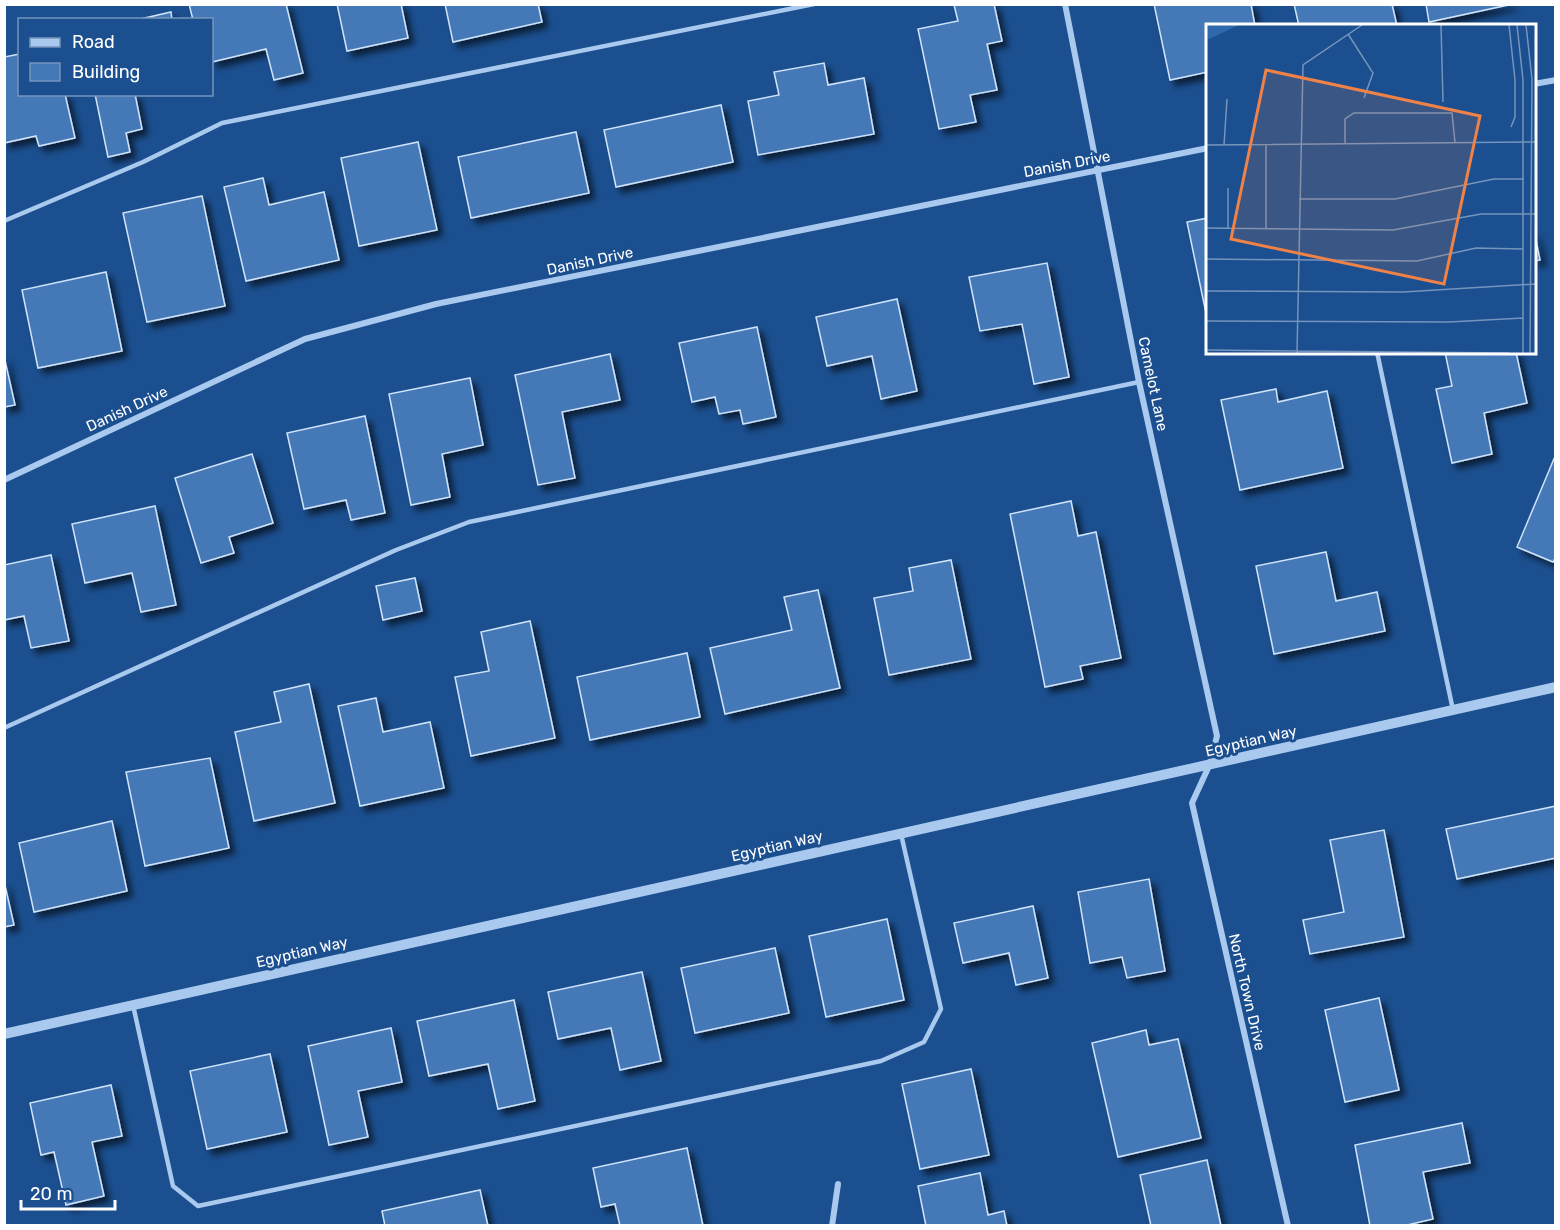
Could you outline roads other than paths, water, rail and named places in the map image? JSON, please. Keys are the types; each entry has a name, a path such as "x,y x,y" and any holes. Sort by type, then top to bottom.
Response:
{"street":[{"name":"Camelot Lane","path":"1065,4 1140,382 1217,736 1209,766"},
{"path":"1536,84 1556,80"},
{"name":"Danish Drive","path":"4,480 306,339 436,304 1206,148"},
{"name":"Egyptian Way","path":"4,1034 1556,687"},
{"name":"North Town Drive","path":"1209,766 1192,803 1288,1226"},
{"path":"832,1226 838,1184"}],"lane":[{"path":"4,221 143,162 222,123 814,4"},
{"path":"1377,354 1453,710"},
{"path":"4,728 396,550 469,522 1140,382"},
{"path":"134,1005 173,1186 198,1206 881,1060 924,1042 941,1010 901,834"}]}
